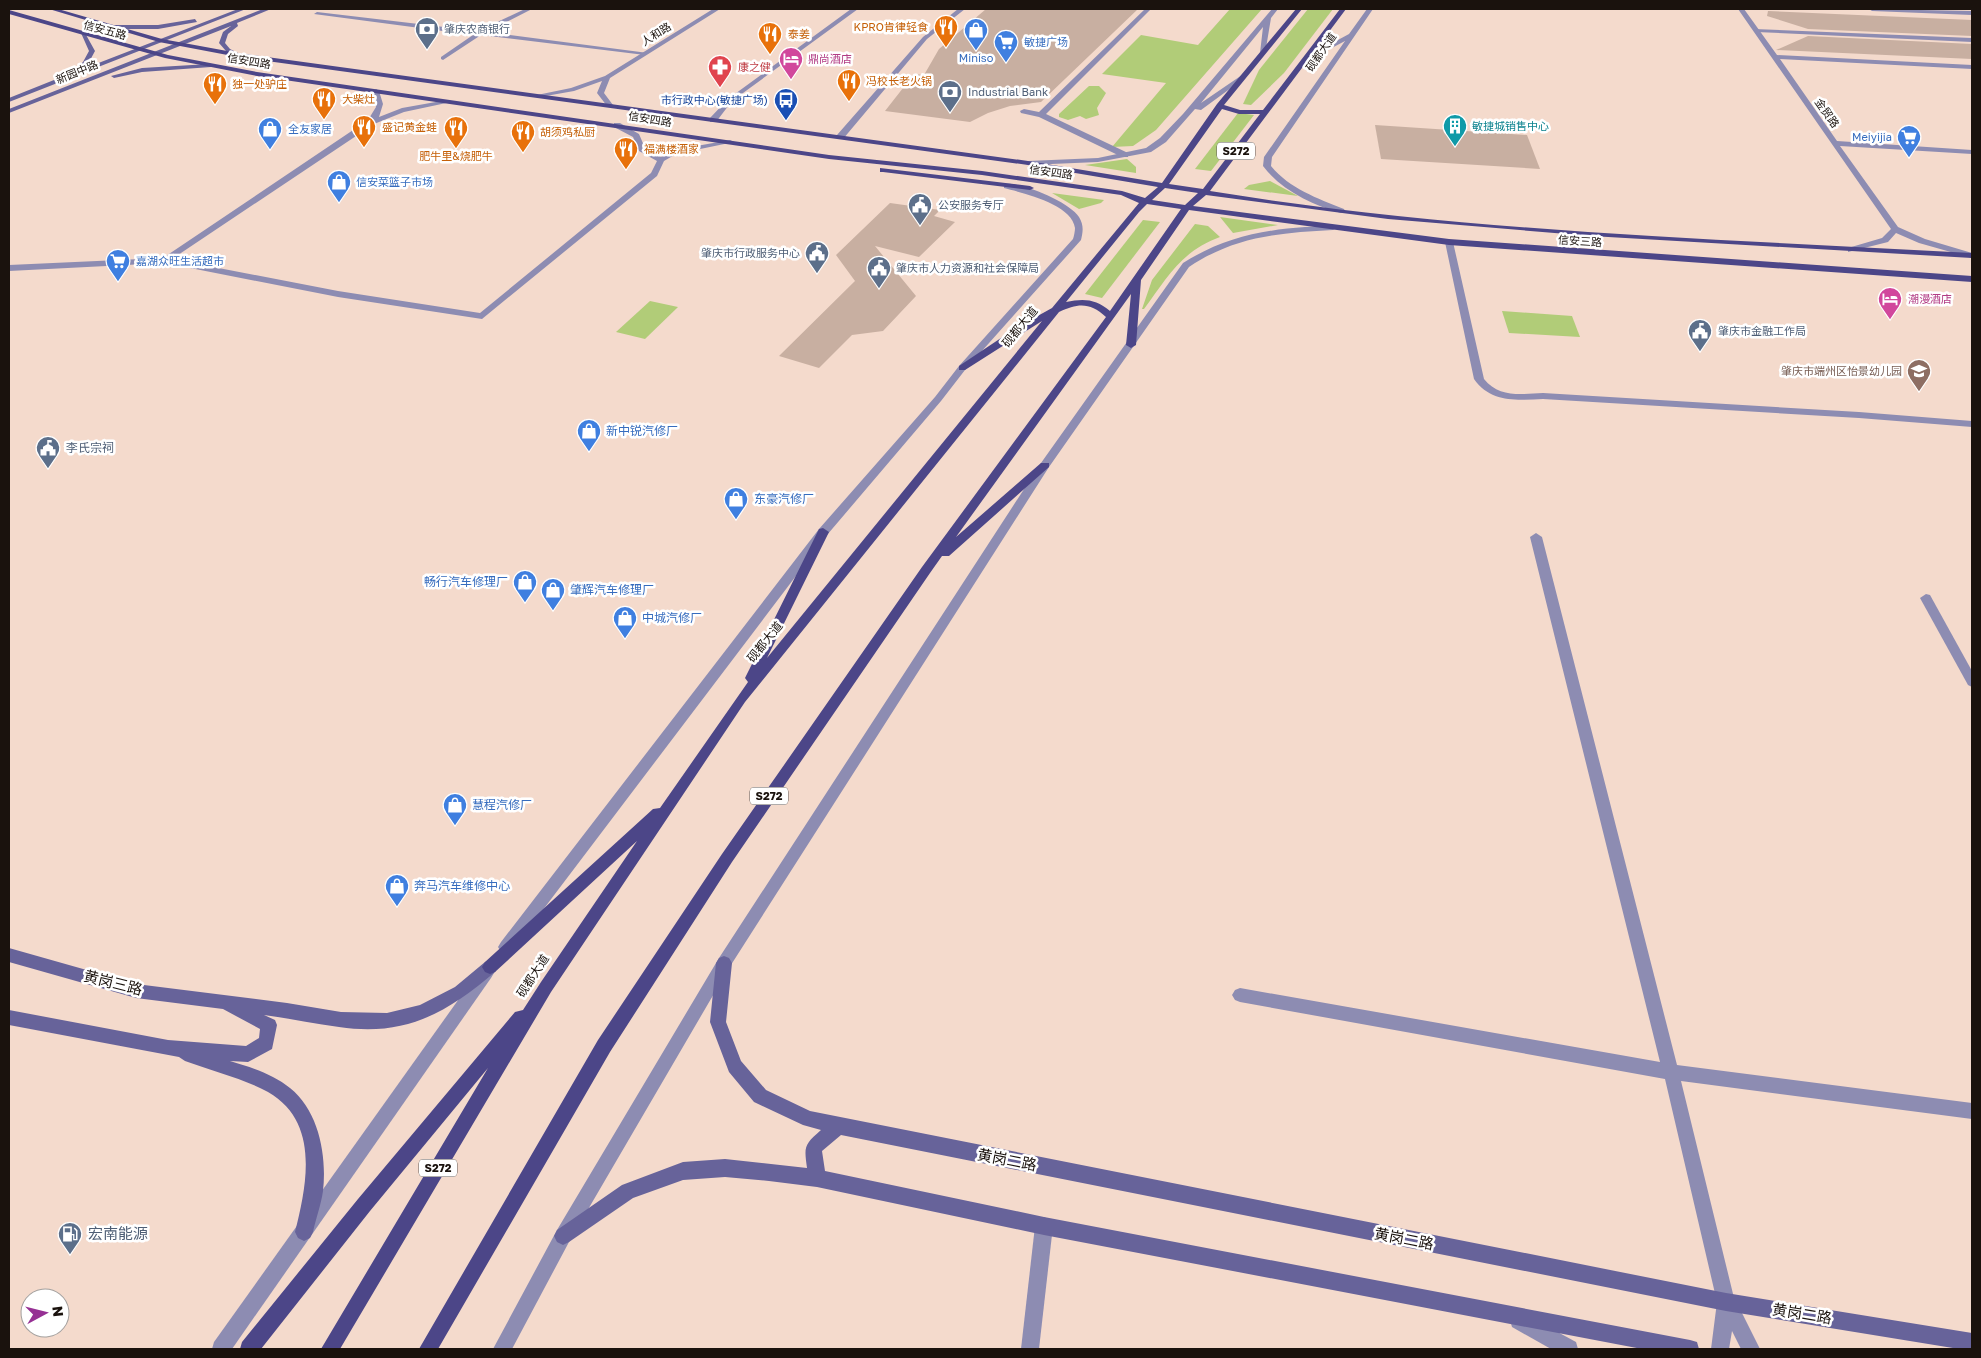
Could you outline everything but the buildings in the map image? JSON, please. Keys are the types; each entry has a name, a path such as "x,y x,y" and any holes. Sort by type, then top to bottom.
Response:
{"main road":[{"name":"信安五路","path":"52,9 177,44"},
{"path":"114,27 170,26 230,14 243,9"},
{"path":"238,55 228,50 222,43 222,38 231,29 268,9"},
{"name":"砚都大道","path":"330,1349 546,987 741,699 1145,201 1164,185 1220,106 1299,9"},
{"name":"砚都大道","path":"428,1349 604,1046 727,858 926,570 1111,317 1137,276 1187,207 1206,191 1342,9"},
{"name":"信安五路","path":"9,12 153,53"},
{"name":"新园中路","path":"9,100 230,14"},
{"name":"新园中路","path":"9,111 254,15"},
{"path":"68,77 86,63 92,51 83,34"},
{"name":"信安四路","path":"177,44 315,66 540,95 1028,163 1206,191"},
{"name":"信安四路","path":"153,53 209,66 447,102 829,157 982,173 1122,193 1145,201"},
{"path":"73,86 142,70 209,66"},
{"path":"290,78 298,71 315,66"},
{"path":"1220,106 1239,112 1266,112"},
{"path":"829,157 883,170 1117,200 1145,201"},
{"path":"982,173 992,158"},
{"name":"信安三路","path":"1206,191 1388,217 1591,234 1972,256"},
{"name":"信安三路","path":"1145,201 1333,228 1449,242 1959,278"},
{"path":"1386,235 1388,217"},
{"path":"1131,345 1137,276"},
{"path":"962,368 1057,308 1078,302 1089,302 1100,306 1111,317"},
{"path":"926,570 1045,465"},
{"path":"741,699 823,532"},
{"path":"490,967 674,798"},
{"name":"黄岗三路","path":"9,955 136,991 287,1010 341,1020 387,1021 423,1012 460,992 490,967"},
{"name":"黄岗二路","path":"724,963 718,1022 735,1066 760,1096 810,1118 838,1126 1726,1302 1972,1342"},
{"path":"249,1349 364,1205 546,987"},
{"path":"9,1017 168,1048 248,1054 266,1043 269,1025 220,1002"},
{"path":"168,1048 258,1080 283,1092 298,1104 308,1127 314,1160 314,1191 304,1232"},
{"path":"817,1178 813,1148 838,1126"},
{"path":"563,1236 628,1192 683,1171 725,1168 817,1178 1044,1226 1690,1349"},
{"path":"436,1349 458,1295"}],"street":[{"path":"443,58 480,33 530,9"},
{"name":"人和路","path":"540,95 572,90 607,77 716,9"},
{"path":"713,120 730,100 856,9"},
{"path":"840,137 924,38 962,9"},
{"path":"1041,115 1148,9"},
{"path":"1028,163 1098,160 1148,150 1163,140 1186,116 1275,9"},
{"name":"砚都大道","path":"1342,211 1292,190 1275,178 1267,166 1272,149 1370,9"},
{"name":"金贸路","path":"1741,9 1896,229"},
{"path":"1872,9 1972,13"},
{"path":"317,14 645,53"},
{"path":"1263,53 1268,17"},
{"path":"1756,30 1972,40"},
{"path":"1303,61 1353,34"},
{"path":"1774,57 1972,67"},
{"path":"1186,116 1244,76"},
{"path":"607,77 600,93 608,105"},
{"path":"371,122 378,114 380,106 376,91"},
{"path":"165,260 371,122 402,110 447,102"},
{"path":"1024,111 1041,115 1125,155"},
{"path":"617,126 636,136 642,150 662,160"},
{"path":"9,268 165,260 338,294 482,316 654,174 662,160 674,152 730,142"},
{"path":"1835,143 1972,152"},
{"path":"222,1349 490,967 798,568 823,532 1079,234 1078,225 1073,217 1059,204 1046,197 1007,186"},
{"path":"502,1349 563,1236 724,963 1045,465 1186,265 1201,254 1230,241 1253,235 1333,228"},
{"path":"1851,250 1886,240 1896,229 1922,242 1972,256"},
{"path":"1449,242 1479,379 1484,387 1501,396 1513,398 1542,396 1972,424"},
{"path":"1959,278 1972,280"},
{"path":"1536,537 1671,1072 1726,1302 1751,1349"},
{"path":"1926,598 1972,682"},
{"path":"1240,995 1671,1072 1972,1111"},
{"path":"1030,1349 1044,1226"},
{"path":"1720,1349 1726,1302"},
{"path":"1508,1313 1569,1349"}],"green space":[{"path":"1230,9 1262,9 1156,130 1133,146 1112,147 1166,83 1102,74 1141,35 1198,45"},
{"path":"1308,9 1333,9 1284,73 1251,105 1243,104 1259,70"},
{"path":"1089,86 1099,86 1106,93 1097,108 1099,115 1086,119 1080,116 1068,120 1059,117 1059,114"},
{"path":"1238,113 1254,115 1211,171 1195,169"},
{"path":"1127,159 1136,167 1136,173 1085,165"},
{"path":"1270,181 1298,196 1244,189 1249,185"},
{"path":"1052,193 1104,200 1101,203 1079,209"},
{"path":"1220,217 1278,225 1233,233"},
{"path":"1143,220 1160,222 1102,298 1085,294"},
{"path":"1195,224 1208,226 1220,237 1206,243 1185,258 1168,276 1144,309 1142,309 1152,280"},
{"path":"650,301 678,307 645,339 616,332"},
{"path":"1502,311 1572,316 1580,337 1509,333"}],"place":[{"name":"KPRO肯律轻食","path":"946,48"},
{"name":"肇庆农商银行","path":"427,50"},
{"name":"Miniso","path":"976,51"},
{"name":"泰姜","path":"770,55"},
{"name":"敏捷广场","path":"1006,63"},
{"name":"鼎尚酒店","path":"791,80"},
{"name":"康之健","path":"720,88"},
{"name":"冯校长老火锅","path":"849,102"},
{"name":"独一处驴庄","path":"215,105"},
{"name":"Industrial Bank","path":"950,113"},
{"name":"大柴灶","path":"324,120"},
{"name":"市行政中心(敏捷广场)","path":"786,121"},
{"name":"敏捷城销售中心","path":"1455,147"},
{"name":"盛记黄金蛙","path":"364,148"},
{"name":"肥牛里&烧肥牛","path":"456,149"},
{"name":"全友家居","path":"270,150"},
{"name":"胡须鸡私厨","path":"523,153"},
{"name":"Meiyijia","path":"1909,158"},
{"name":"福满楼酒家","path":"626,170"},
{"name":"信安菜篮子市场","path":"339,203"},
{"name":"公安服务专厅","path":"920,226"},
{"name":"肇庆市行政服务中心","path":"817,274"},
{"name":"嘉湖众旺生活超市","path":"118,282"},
{"name":"肇庆市人力资源和社会保障局","path":"879,289"},
{"name":"潮漫酒店","path":"1890,320"},
{"name":"肇庆市金融工作局","path":"1700,352"},
{"name":"肇庆市端州区怡景幼儿园","path":"1919,392"},
{"name":"新中锐汽修厂","path":"589,452"},
{"name":"李氏宗祠","path":"48,469"},
{"name":"东豪汽修厂","path":"736,520"},
{"name":"畅行汽车修理厂","path":"525,603"},
{"name":"肇辉汽车修理厂","path":"553,611"},
{"name":"中城汽修厂","path":"625,639"},
{"name":"慧程汽修厂","path":"455,826"},
{"name":"奔马汽车维修中心","path":"397,907"},
{"name":"宏南能源","path":"70,1255"}]}
